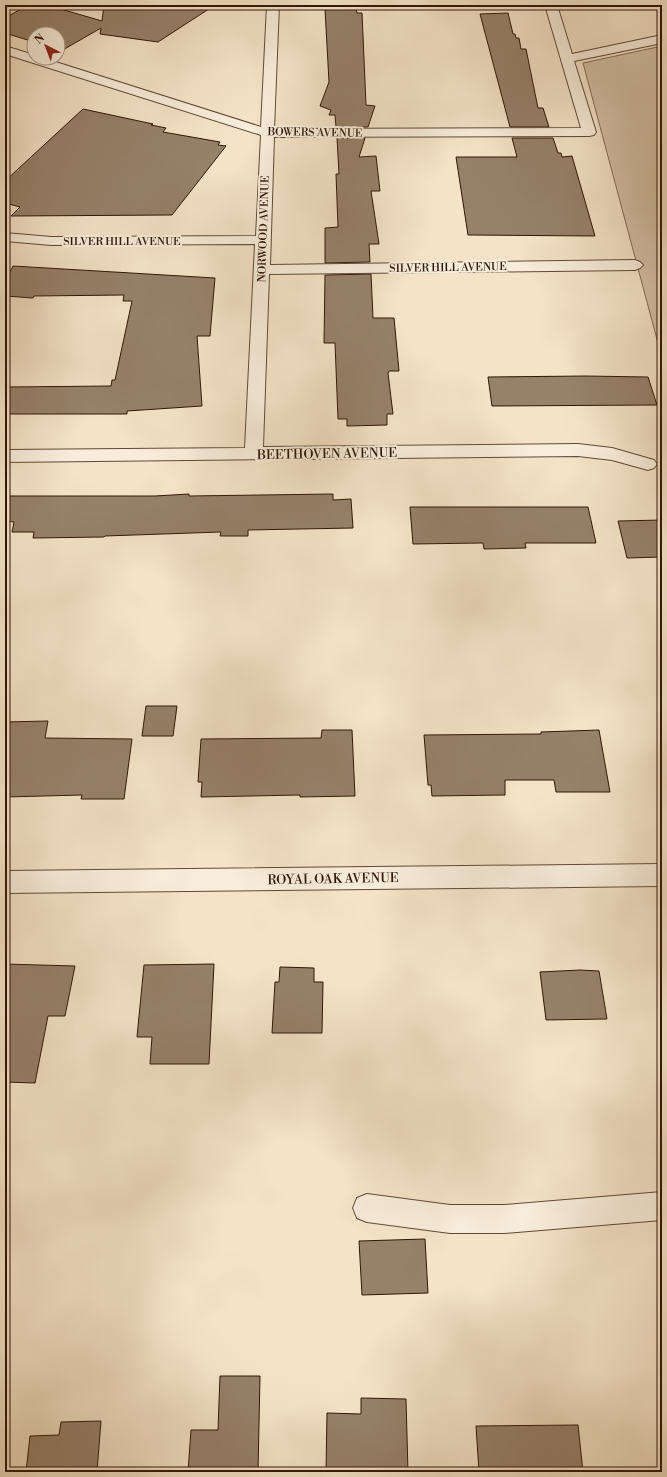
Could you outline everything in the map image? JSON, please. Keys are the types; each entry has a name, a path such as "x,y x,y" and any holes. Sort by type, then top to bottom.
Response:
{"street":[{"name":"NORWOOD AVENUE","path":"254,453 272,5"},
{"path":"551,5 567,59 662,39"},
{"name":"BOWERS AVENUE","path":"5,50 267,133 589,132 567,59"},
{"name":"SILVER HILL AVENUE","path":"5,237 51,241 263,240"},
{"name":"SILVER HILL AVENUE","path":"261,270 635,265"},
{"name":"BEETHOVEN AVENUE","path":"5,456 578,450 612,454 648,464"},
{"name":"ROYAL OAK AVENUE","path":"5,882 662,875"},
{"path":"367,1208 450,1219 505,1219 662,1206"}],"shaded area":[{"path":"662,46 662,358 583,63"}],"building":[{"path":"28,5 47,5 102,21 104,5 215,5 158,42 100,34 101,28 66,48 66,26 26,26 26,40 5,33 5,18"},
{"path":"325,9 356,9 357,13 362,13 366,105 375,106 368,127 336,127 335,115 329,115 331,110 320,106 329,82"},
{"path":"508,13 513,34 515,34 516,38 519,38 521,49 526,49 538,108 543,108 549,127 510,127 480,14"},
{"path":"83,109 153,124 151,125 166,128 163,132 220,142 218,145 226,146 172,215 11,216 20,207 5,203 5,181"},
{"path":"337,138 365,138 359,157 376,156 380,191 371,191 379,244 369,244 370,262 325,263 325,228 338,227 336,174 339,174"},
{"path":"512,138 553,138 558,153 561,153 562,157 572,156 595,236 468,235 456,157 517,157"},
{"path":"13,266 215,278 210,336 197,336 202,406 127,411 127,414 5,414 5,387 111,386 112,380 115,380 132,301 123,301 124,295 34,296 33,298 5,296 5,282"},
{"path":"371,274 373,318 394,318 399,371 389,371 388,373 393,414 387,414 387,425 347,426 347,419 338,419 335,343 324,343 325,275"},
{"path":"488,377 648,377 657,405 492,406"},
{"path":"189,494 189,496 333,494 333,500 351,499 353,528 248,530 248,536 220,536 221,532 104,537 33,538 34,532 12,532 14,522 5,521 5,496 155,496"},
{"path":"410,507 588,507 596,543 525,543 526,548 484,549 483,543 413,544"},
{"path":"662,520 662,557 627,558 618,521"},
{"path":"146,706 177,706 173,736 142,736"},
{"path":"48,721 45,738 132,739 124,799 81,799 82,795 5,797 5,722"},
{"path":"322,730 352,730 355,796 300,797 300,795 201,797 202,782 198,782 201,739 321,738"},
{"path":"599,730 610,792 556,792 554,780 505,780 505,795 432,796 431,785 428,785 424,735 541,734 541,732"},
{"path":"5,964 75,966 65,1016 48,1016 35,1083 5,1082"},
{"path":"214,964 209,1064 150,1064 152,1037 137,1037 144,965"},
{"path":"280,967 314,968 314,982 323,982 322,1033 272,1033 275,982 279,982"},
{"path":"580,970 599,971 607,1019 546,1020 540,972"},
{"path":"425,1239 428,1293 362,1295 359,1241"},
{"path":"220,1376 260,1376 258,1472 188,1472 191,1430 218,1430"},
{"path":"361,1398 406,1399 408,1472 326,1472 327,1413 361,1414"},
{"path":"101,1421 97,1472 26,1472 30,1436 59,1435 61,1422"},
{"path":"578,1425 583,1472 479,1472 476,1426"}]}
